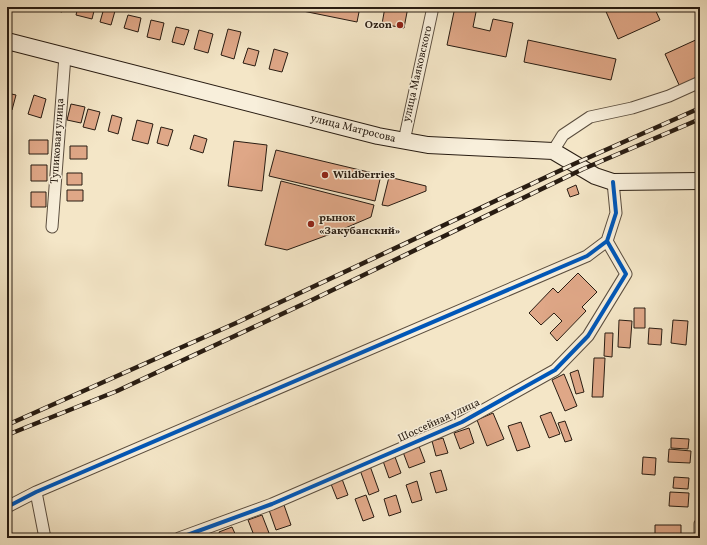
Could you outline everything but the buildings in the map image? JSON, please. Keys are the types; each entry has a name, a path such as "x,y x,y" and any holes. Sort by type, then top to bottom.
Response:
{"main road":[{"name":"улица Матросова","path":"7,42 378,136 428,145 553,151 595,176 613,182 700,181"}],"street":[{"name":"улица Маяковского","path":"404,141 433,7"},
{"name":"Тупиковая улица","path":"52,227 65,56"},
{"path":"553,151 563,135 590,117 632,108 669,96 700,82"},
{"path":"7,507 36,492 587,256 607,241 616,213 613,182"},
{"name":"Шоссейная улица","path":"179,538 272,504 462,422 555,370 588,336 626,274 607,241"},
{"path":"36,492 45,538"},
{"path":"700,524 700,538"}],"railway":[{"path":"7,425 236,323 574,164 700,108"},
{"path":"7,435 117,391 314,299 583,169 700,119"}],"cycle path":[{"path":"7,507 36,492 587,256 607,241 616,213 613,182"},
{"path":"179,538 272,504 462,422 555,370 588,336 626,274 607,241"}],"place":[{"name":"Ozon","path":"400,25"},
{"name":"Wildberries","path":"325,175"},
{"name":"рынок «Закубанский»","path":"311,224"}]}
